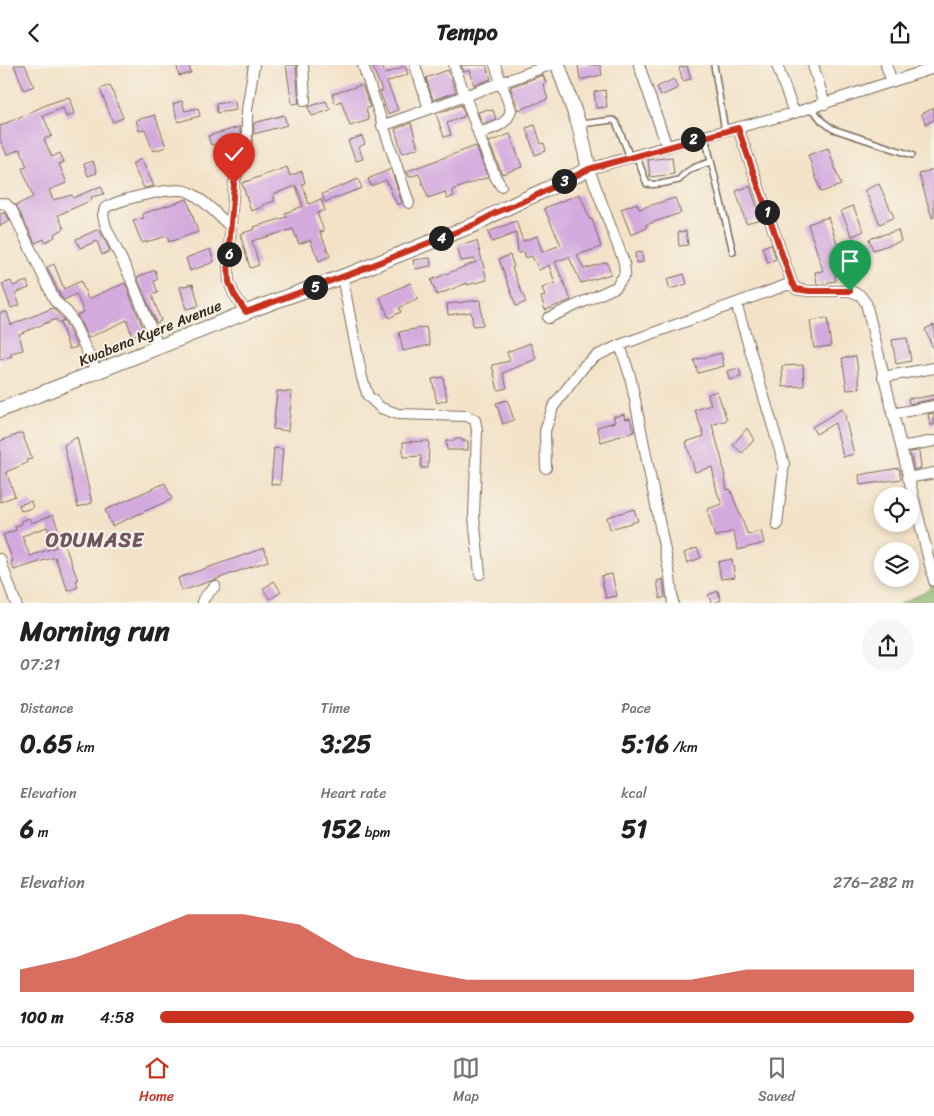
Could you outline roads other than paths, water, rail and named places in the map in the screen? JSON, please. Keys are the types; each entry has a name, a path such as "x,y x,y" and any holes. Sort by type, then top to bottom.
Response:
{"main road":[{"path":"558,65 579,125 589,169"},
{"name":"Kwabena Kyere Avenue","path":"0,410 246,312 342,277 476,224 495,213 529,199 589,169"}],"street":[{"path":"246,312 234,294 229,282 228,262 234,184 247,141 247,110 254,65"},
{"path":"303,65 305,101"},
{"path":"362,65 409,203"},
{"path":"415,65 429,109"},
{"path":"454,65 496,178 501,185"},
{"path":"479,133 505,123 509,117 510,104 495,65"},
{"path":"382,126 550,65"},
{"path":"639,65 666,147"},
{"path":"777,65 794,113"},
{"path":"813,65 825,104"},
{"path":"886,65 892,82"},
{"name":"Kwabena Kyere Avenue","path":"589,169 812,108 934,68"},
{"path":"738,128 792,283 796,289 809,291 850,291 860,295 866,303 934,581"},
{"path":"548,318 616,287 625,274 624,262 589,169"},
{"path":"159,348 130,277 106,227 103,215 105,208 114,203 164,191 188,191 231,227"},
{"path":"0,203 6,204 12,210 55,301 67,312 72,320 97,372"},
{"path":"342,277 362,378 368,396 381,408 398,414 467,416 475,420 477,430 474,517 480,574"},
{"path":"546,467 545,431 553,407 585,365 620,345 792,283"},
{"path":"736,303 784,464 777,525"},
{"path":"620,345 630,376 670,576 672,603"},
{"path":"883,377 934,368"},
{"path":"892,414 934,406"},
{"path":"900,447 934,441"},
{"path":"908,478 934,473"},
{"path":"0,559 16,603"},
{"path":"202,603 203,599 215,586"}],"lane":[{"path":"714,65 725,131"},
{"path":"812,108 822,121 833,129 912,155"},
{"path":"579,125 613,120 616,122 647,183 650,185 679,180 690,169 711,161"},
{"path":"705,136 733,252"}],"district":[{"name":"ODUMASE","path":"95,540"}]}
